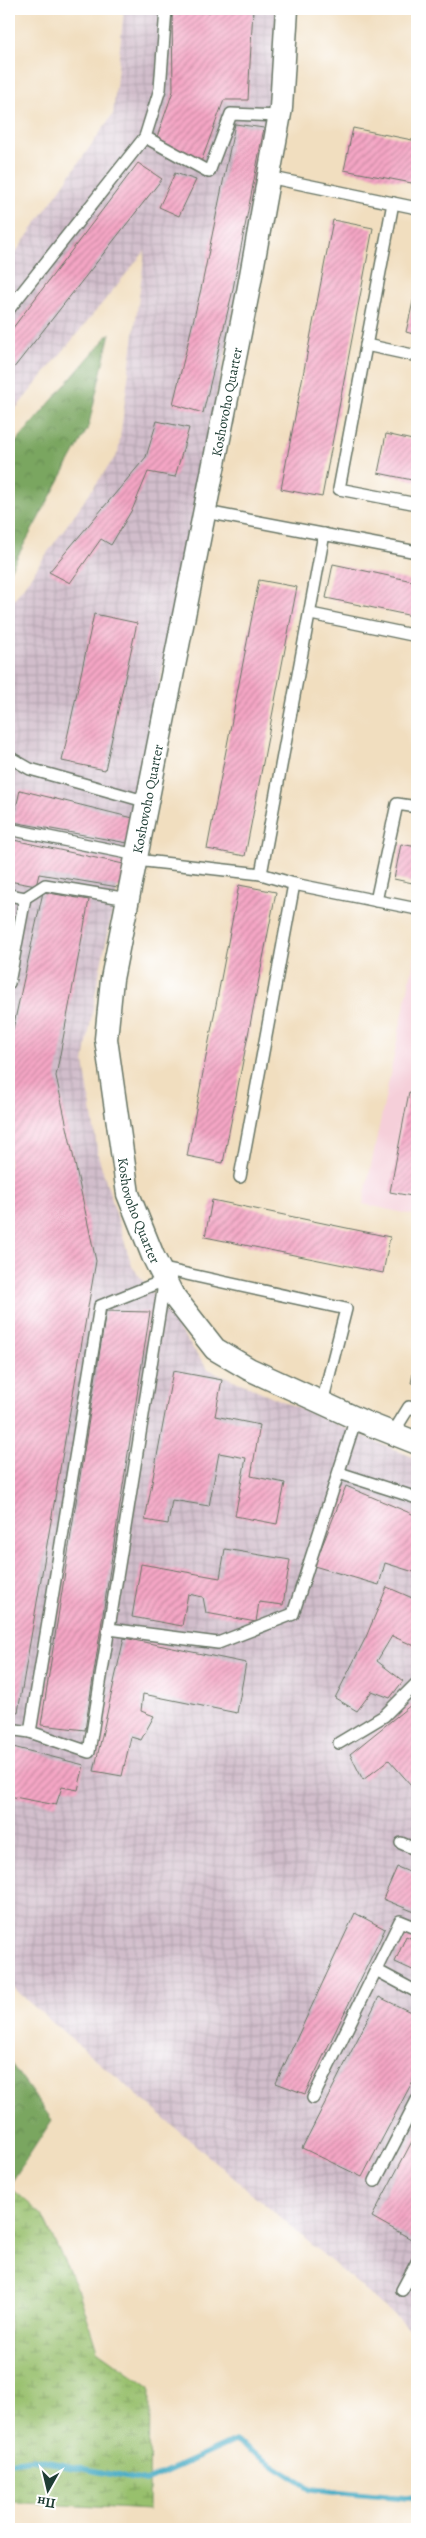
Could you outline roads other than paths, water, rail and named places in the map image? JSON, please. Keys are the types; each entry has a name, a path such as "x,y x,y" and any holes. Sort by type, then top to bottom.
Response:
{"street":[{"name":"Koshovoho Quarter","path":"287,9 280,116 206,512 112,980 106,1039 128,1194 172,1294 215,1349 249,1369 356,1418 417,1443"}],"lane":[{"path":"9,309 145,137 160,89 166,9"},
{"path":"145,137 209,172 231,114 280,116"},
{"path":"268,177 417,208"},
{"path":"393,203 339,489 417,504"},
{"path":"366,345 417,356"},
{"path":"206,512 417,552"},
{"path":"262,874 311,614 324,534"},
{"path":"311,614 417,636"},
{"path":"9,757 30,769 148,802"},
{"path":"376,901 397,804 417,807"},
{"path":"9,829 136,858 262,874 294,884 417,909"},
{"path":"240,1177 294,884"},
{"path":"9,895 25,898 45,885 128,899"},
{"path":"9,983 25,898"},
{"path":"30,1732 100,1306 162,1274 346,1309 322,1402"},
{"path":"9,1730 30,1732 89,1752 162,1274"},
{"path":"393,1433 408,1407 417,1409"},
{"path":"108,1629 218,1644 293,1614 356,1418"},
{"path":"339,1473 417,1498"},
{"path":"339,1744 384,1716 417,1683"},
{"path":"401,1843 417,1850"},
{"path":"313,2098 400,1921 417,1928"},
{"path":"376,1970 417,1992"},
{"path":"375,2181 417,2100"},
{"path":"402,2290 417,2262"}],"waterway":[{"path":"9,2462 32,2459 146,2481 235,2441 311,2489 417,2499"}]}
